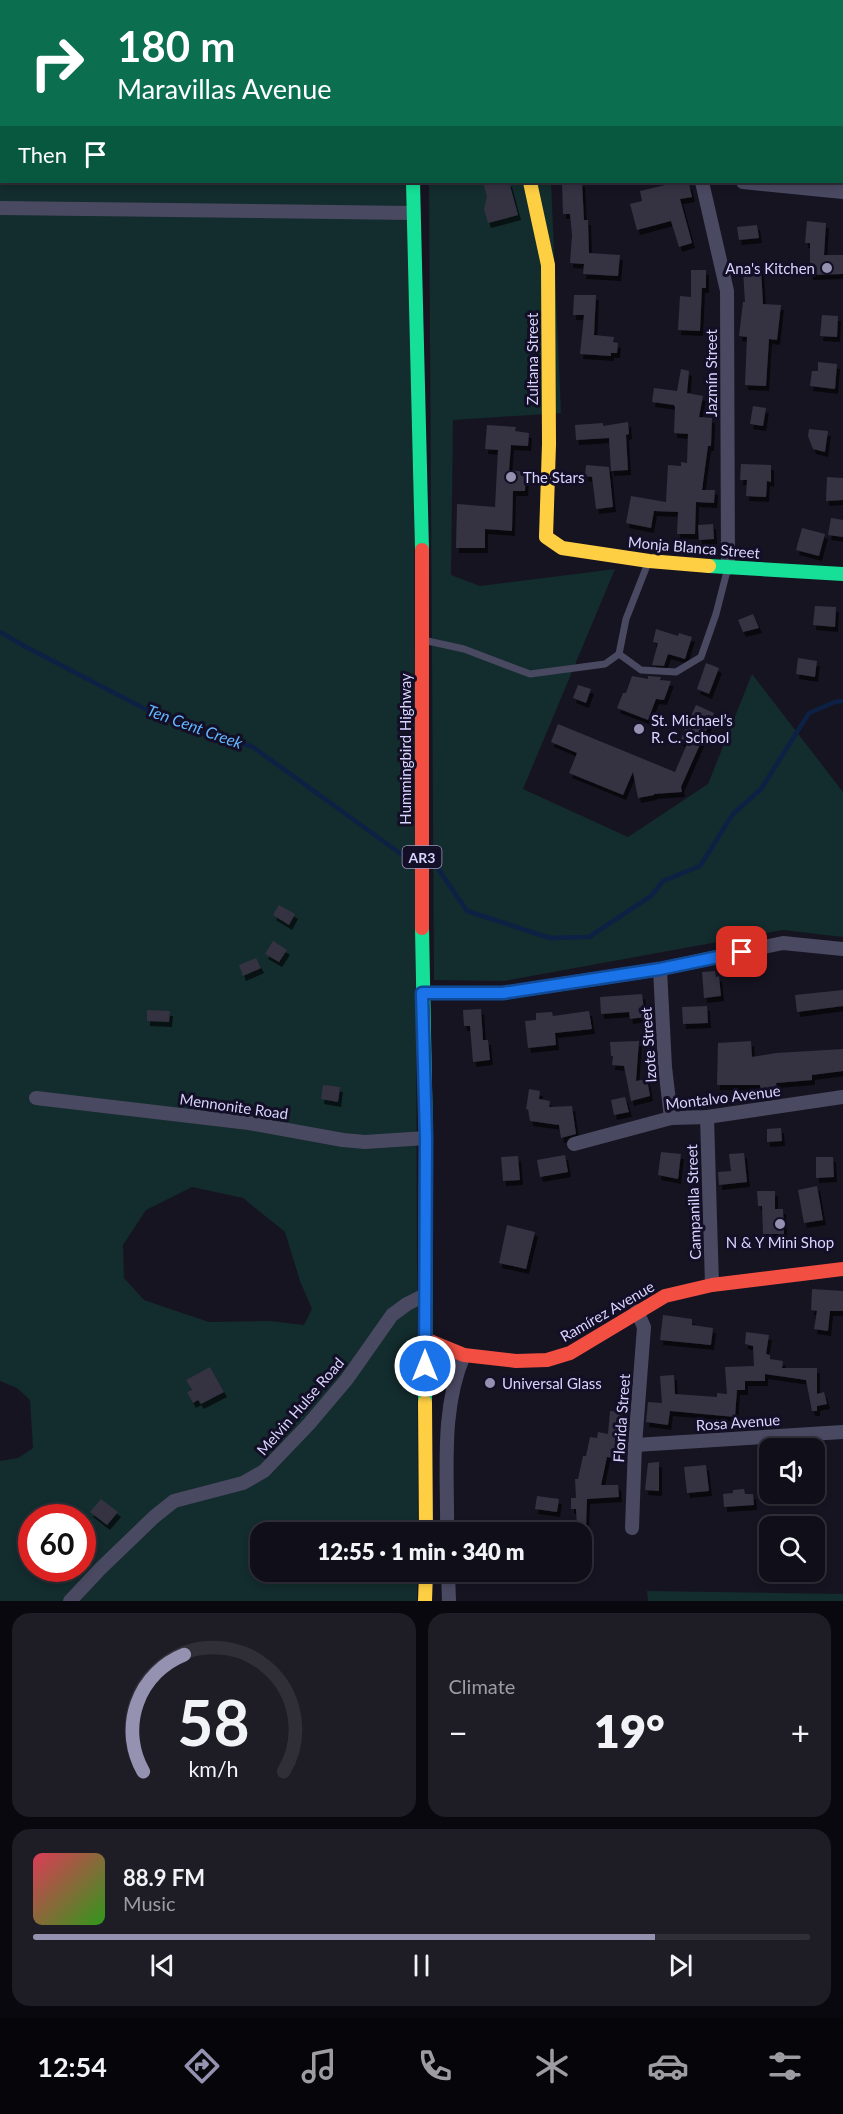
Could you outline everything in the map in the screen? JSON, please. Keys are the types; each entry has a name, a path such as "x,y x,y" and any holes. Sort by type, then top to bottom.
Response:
{"main road":[{"name":"Hummingbird Highway","path":"413,183 422,556 426,1522"},
{"name":"Zultana Street","path":"530,183 548,265 549,444 546,537"},
{"name":"Monja Blanca Street","path":"546,537 562,548 649,561 728,568 843,573"},
{"name":"Ramírez Avenue","path":"425,1339 464,1355 516,1361 547,1360 570,1353 665,1296 712,1285 843,1269"},
{"path":"425,1601 426,1582"}],"street":[{"name":"Jazmín Street","path":"702,183 727,291 728,568"},
{"path":"753,183 843,192"},
{"path":"0,208 413,213"},
{"path":"422,993 503,993 660,969 783,943 843,949"},
{"name":"Izote Street","path":"660,969 665,1067 671,1118"},
{"name":"Montalvo Avenue","path":"574,1144 671,1118 707,1117 843,1097"},
{"name":"Mennonite Road","path":"36,1098 249,1123 343,1140 365,1142 426,1138"},
{"name":"Campanilla Street","path":"707,1117 712,1285"},
{"name":"Melvin Hulse Road","path":"70,1601 154,1517 174,1501 243,1484 264,1471 309,1424 347,1379 392,1315 425,1295"},
{"name":"Florida Street","path":"632,1528 635,1445 644,1327 637,1311"},
{"path":"447,1522 447,1430 456,1374 464,1355"},
{"name":"Rosa Avenue","path":"635,1445 843,1432"},
{"path":"448,1582 449,1601"}],"lane":[{"path":"421,639 464,649 530,674 605,664 619,654 626,619 649,561"},
{"path":"619,654 641,670 676,672 701,657 716,614 728,568"}],"green space":[{"path":"0,183 413,183 418,1522 250,1522 250,1582 417,1582 417,1601 0,1601 0,1461 18,1458 33,1448 30,1400 17,1388 0,1381","holes":["192,1187 243,1198 285,1232 300,1281 312,1309 304,1325 270,1321 209,1322 144,1300 124,1278 123,1245 146,1210"]},
{"path":"429,183 551,183 561,413 453,420 451,575 480,586 615,569 523,789 628,837 708,784 752,674 843,792 843,937 783,930 504,981 434,980"},
{"path":"647,1591 843,1594 843,1601 648,1601"}],"building":[{"path":"483,183 509,183 518,215 488,223 484,209 487,197"},
{"path":"562,183 582,183 584,220 588,220 589,253 620,255 618,276 583,274 584,264 570,263 572,235 570,214 563,214"},
{"path":"689,184 692,197 680,199 692,243 679,247 671,221 637,230 630,204 642,201 640,191 665,185"},
{"path":"807,221 826,223 824,255 843,255 843,274 810,275 810,243 805,243"},
{"path":"757,225 759,238 739,240 737,227"},
{"path":"761,269 763,304 781,305 777,340 769,339 766,386 745,385 747,337 739,336 743,302 745,302 743,270"},
{"path":"691,270 706,270 706,288 702,288 700,331 678,330 680,296 691,297"},
{"path":"574,295 596,295 594,335 614,337 613,342 618,343 617,353 611,353 611,356 580,354 584,315 573,315"},
{"path":"822,315 838,316 837,337 820,336"},
{"path":"818,362 837,364 835,389 810,386 812,371 818,371"},
{"path":"681,369 689,371 687,393 703,396 699,417 712,418 711,446 708,446 702,490 715,490 714,503 696,502 695,534 677,534 678,512 654,511 651,528 626,523 631,496 666,502 668,465 681,466 681,462 687,463 688,434 674,433 674,405 652,402 654,388 677,391"},
{"path":"753,406 766,408 763,426 750,424"},
{"path":"628,422 629,434 626,435 628,470 611,471 609,438 576,440 575,425 603,423 603,426"},
{"path":"487,425 516,427 515,431 529,433 528,446 511,445 509,470 526,472 525,491 513,491 512,531 485,529 485,548 456,548 457,504 495,507 498,450 485,449"},
{"path":"809,429 828,431 825,452 813,449 808,436"},
{"path":"741,464 771,465 771,482 767,481 766,497 746,496 747,480 740,480"},
{"path":"586,465 609,467 613,507 596,509 592,477 585,476"},
{"path":"827,477 843,478 843,500 826,501"},
{"path":"831,518 843,520 843,537 828,535"},
{"path":"713,524 714,539 699,540 698,525"},
{"path":"802,528 825,534 819,556 796,550"},
{"path":"815,606 836,607 835,627 813,625"},
{"path":"753,614 759,628 743,632 738,620"},
{"path":"656,629 678,636 679,633 692,637 685,659 668,654 664,666 652,665 658,643 653,642"},
{"path":"798,658 817,661 815,677 796,674"},
{"path":"706,663 719,668 709,694 697,689"},
{"path":"632,676 648,679 648,676 661,677 660,680 671,681 664,700 656,699 648,720 617,708"},
{"path":"578,685 591,689 586,703 573,698"},
{"path":"696,705 714,713 681,787 682,792 654,794 638,798 633,772 623,795 569,773 577,753 551,742 558,724 675,772 687,744 680,741"},
{"path":"279,905 295,914 289,925 273,915"},
{"path":"273,941 287,950 279,962 265,954"},
{"path":"256,958 261,968 243,976 239,965"},
{"path":"715,971 716,977 719,976 721,996 704,998 702,972"},
{"path":"843,990 843,1006 797,1012 795,995"},
{"path":"642,994 645,1017 630,1019 629,1012 601,1014 600,997"},
{"path":"707,1006 708,1023 683,1024 682,1007"},
{"path":"481,1009 483,1040 488,1040 490,1060 473,1062 470,1026 464,1026 463,1010"},
{"path":"147,1010 170,1011 169,1022 147,1021"},
{"path":"589,1011 592,1029 555,1033 556,1045 528,1048 525,1021 536,1020 536,1013 552,1012 553,1016"},
{"path":"639,1041 636,1081 647,1079 650,1096 631,1101 624,1066 612,1065 610,1042"},
{"path":"751,1041 752,1057 776,1053 843,1049 843,1071 812,1075 812,1080 776,1083 778,1093 762,1096 760,1085 717,1085 718,1043"},
{"path":"323,1085 340,1087 338,1102 321,1099"},
{"path":"529,1089 540,1091 539,1099 550,1101 549,1107 572,1106 576,1134 561,1138 559,1125 530,1121 528,1109 526,1110"},
{"path":"625,1097 629,1112 614,1115 611,1100"},
{"path":"781,1128 782,1141 767,1142 767,1129"},
{"path":"661,1152 681,1154 678,1179 658,1175"},
{"path":"744,1153 747,1182 719,1185 718,1172 731,1171 729,1154"},
{"path":"565,1155 568,1172 540,1177 537,1160"},
{"path":"518,1156 520,1180 503,1181 501,1157"},
{"path":"816,1157 833,1157 834,1177 816,1178"},
{"path":"817,1186 823,1220 804,1223 798,1190"},
{"path":"757,1191 775,1191 775,1209 783,1209 784,1234 763,1234 762,1206 758,1206"},
{"path":"507,1225 535,1232 526,1269 499,1263"},
{"path":"812,1289 843,1291 843,1311 830,1311 828,1331 814,1329 817,1311 811,1310"},
{"path":"663,1315 692,1319 692,1325 713,1328 711,1345 660,1340"},
{"path":"746,1332 769,1335 766,1354 770,1355 770,1359 783,1361 782,1368 817,1368 817,1394 824,1392 827,1404 817,1406 817,1411 812,1411 806,1380 765,1374 765,1381 745,1381 745,1390 737,1390 735,1417 670,1411 668,1425 646,1422 648,1402 662,1403 660,1376 674,1375 675,1394 717,1397 717,1393 727,1394 725,1367 754,1366 753,1346 745,1344"},
{"path":"210,1367 224,1392 201,1404 198,1400 193,1403 187,1392 192,1390 186,1380"},
{"path":"610,1411 622,1412 622,1435 625,1435 621,1459 607,1457 601,1485 618,1485 619,1497 587,1499 586,1522 577,1522 576,1509 571,1509 571,1498 576,1498 575,1479 578,1479 583,1456 586,1456 590,1437 597,1438 598,1432 608,1434"},
{"path":"659,1462 659,1491 645,1490 648,1463"},
{"path":"706,1465 709,1491 687,1493 684,1467"},
{"path":"744,1489 745,1494 753,1494 754,1505 724,1507 723,1494"},
{"path":"537,1496 559,1499 557,1512 535,1509"},
{"path":"101,1499 118,1512 107,1525 96,1517 96,1505"}],"waterway":[{"name":"Ten Cent Creek","path":"0,632 151,712 253,747 408,859"},
{"name":"Ten Cent Creek","path":"439,870 467,911 550,938 589,937 651,896 663,881 700,866 733,814 761,789 809,713 843,701"}],"traffic: fast":[{"path":"413,183 422,550"},
{"path":"709,566 843,574"},
{"path":"422,928 426,1138 425,1402"}],"traffic: slow":[{"path":"530,183 548,265 549,444 546,537 562,548 649,561 709,566"},
{"path":"425,1402 426,1522"},
{"path":"425,1601 426,1582"}],"traffic: jam":[{"path":"422,550 422,928"},
{"path":"425,1339 464,1355 516,1361 547,1360 570,1353 665,1296 712,1285 843,1269"}],"place":[{"name":"Ana's Kitchen","path":"827,268"},
{"name":"The Stars","path":"511,477"},
{"name":"St. Michael’s R. C. School","path":"639,729"},
{"name":"N & Y Mini Shop","path":"780,1224"},
{"name":"Universal Glass","path":"490,1383"}],"route":[{"path":"425,1366 426,1138 422,993 503,993 660,969 742,952"}]}
